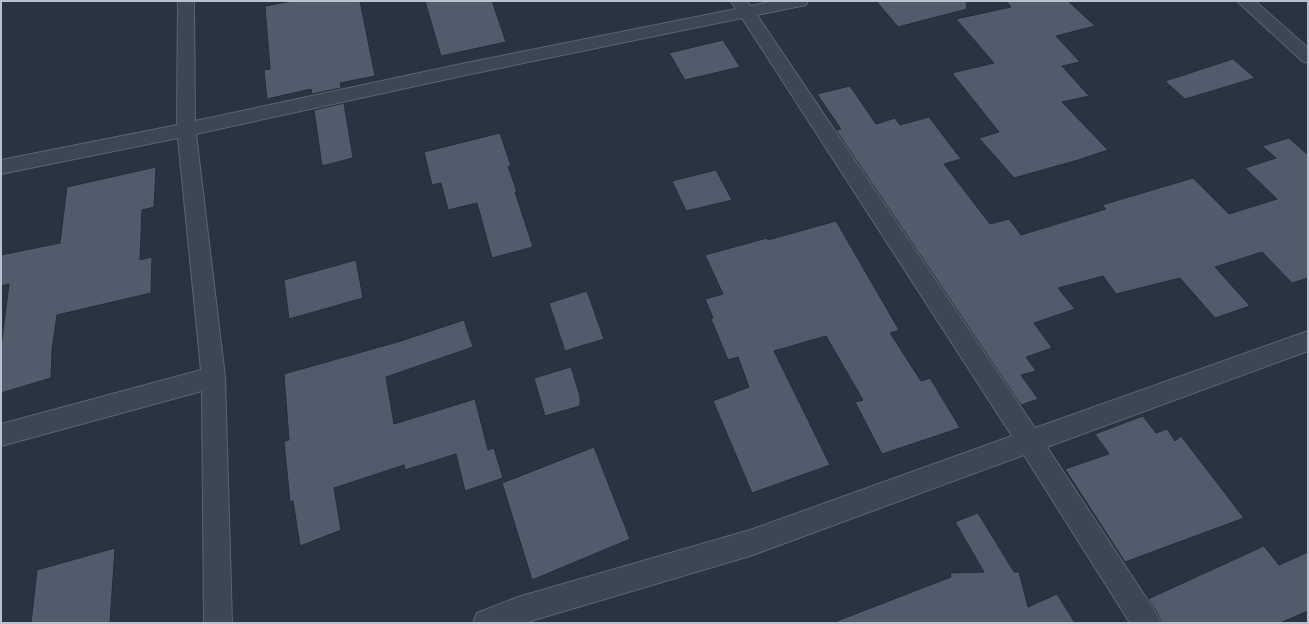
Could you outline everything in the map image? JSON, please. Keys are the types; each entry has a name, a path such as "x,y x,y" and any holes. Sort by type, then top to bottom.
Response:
{"street":[{"path":"186,1 186,129 213,377 218,623"},
{"path":"1,167 466,69 743,6 800,1"},
{"path":"1245,1 1306,53"},
{"path":"743,6 1146,623"},
{"path":"487,623 518,611 750,543 1308,341"},
{"path":"1,435 213,377"}],"building":[{"path":"292,1 360,1 375,76 340,83 341,88 312,94 311,89 267,99 264,70 270,69 265,6"},
{"path":"425,1 492,1 506,42 441,56"},
{"path":"876,1 966,1 967,9 898,27"},
{"path":"1006,1 1068,1 1095,26 1056,36 1080,62 1062,66 1089,96 1062,102 1108,150 1014,178 979,138 999,132 952,73 994,63 956,19 1011,7"},
{"path":"723,40 740,67 685,80 669,53"},
{"path":"1233,59 1255,78 1185,99 1165,81"},
{"path":"850,86 876,124 895,118 900,125 929,117 961,159 944,164 990,224 1009,219 1021,235 1106,209 1102,205 1193,178 1229,214 1277,199 1245,168 1276,158 1262,146 1289,138 1308,155 1308,278 1292,283 1262,252 1215,267 1250,306 1215,318 1180,278 1116,294 1103,276 1058,288 1075,309 1034,323 1052,348 1026,357 1036,371 1021,375 1038,399 1021,405 836,130 841,129 817,94"},
{"path":"344,103 353,158 322,166 314,110"},
{"path":"500,133 511,166 508,166 517,192 515,192 533,247 492,258 477,203 448,210 441,183 432,185 424,152"},
{"path":"156,167 154,207 142,210 140,260 152,257 151,293 57,315 52,350 51,378 1,393 1,347 9,284 1,286 1,255 60,243 67,187"},
{"path":"716,170 732,200 686,211 672,181"},
{"path":"836,221 899,330 890,333 921,381 930,378 960,428 882,454 855,402 863,400 826,336 774,351 830,465 752,493 713,401 749,387 738,357 728,360 711,319 713,318 705,299 723,294 705,255 767,238 768,240"},
{"path":"356,260 363,298 289,319 284,280"},
{"path":"587,291 604,339 565,351 549,303"},
{"path":"464,320 473,347 386,377 394,424 475,399 488,450 494,448 503,478 465,491 456,454 405,470 404,465 334,488 341,530 300,546 293,501 290,502 284,441 289,440 284,374 401,341"},
{"path":"571,367 580,396 580,406 545,416 534,378"},
{"path":"1143,416 1156,433 1167,429 1175,441 1181,436 1244,518 1125,562 1065,469 1109,454 1095,434"},
{"path":"594,447 630,539 532,580 502,483"},
{"path":"978,513 1014,572 1019,572 1028,607 1057,594 1075,623 837,623 837,621 951,577 950,573 984,572 955,522"},
{"path":"1264,546 1279,565 1308,552 1308,611 1280,623 1161,623 1157,612 1148,599"},
{"path":"115,548 110,623 31,623 37,570"}]}
